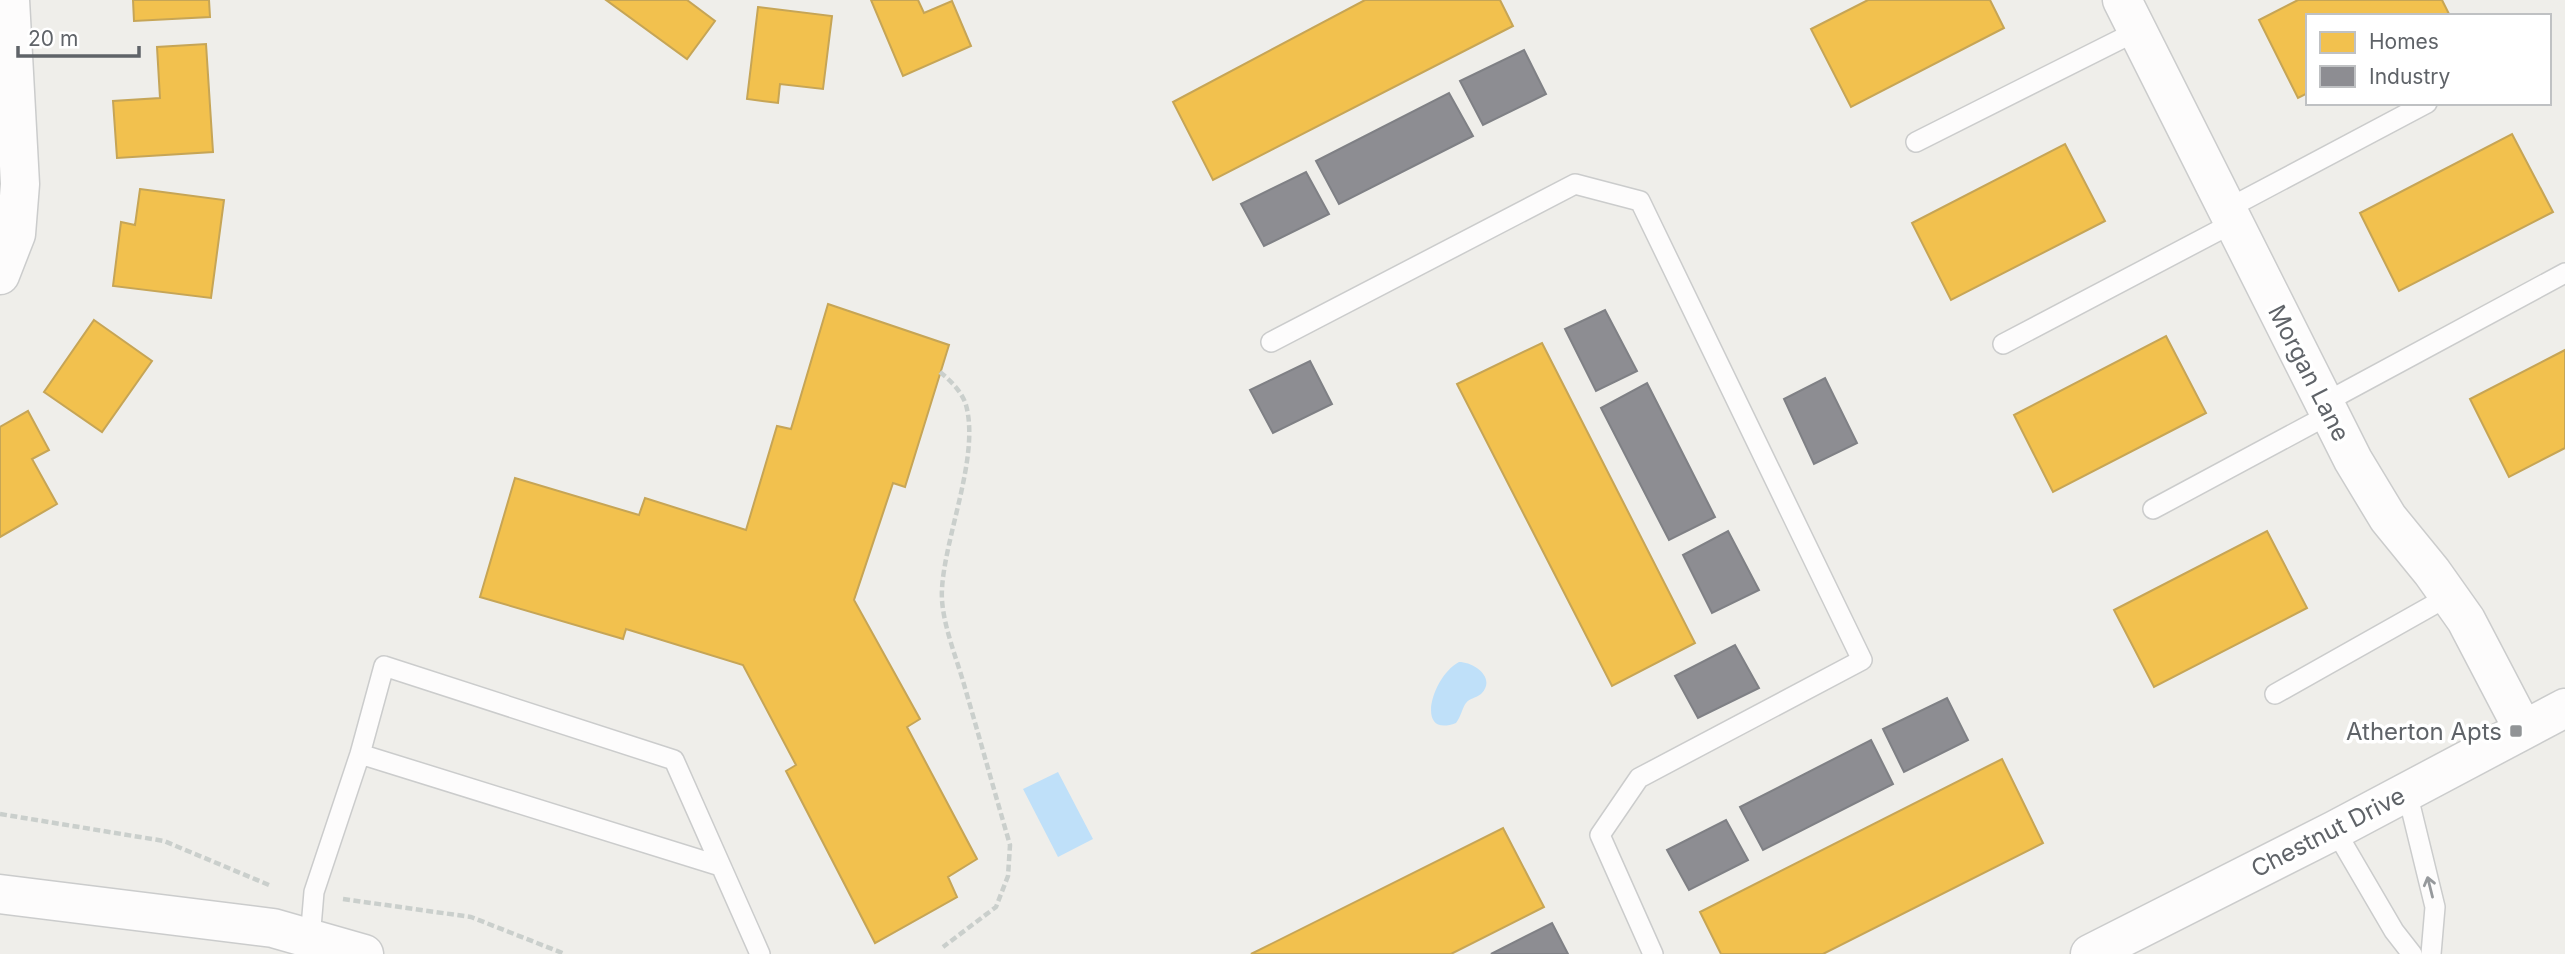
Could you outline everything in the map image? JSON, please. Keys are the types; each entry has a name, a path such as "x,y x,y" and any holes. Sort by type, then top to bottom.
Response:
{"street":[{"path":"0,275 16,234 20,184 10,0"},
{"name":"Morgan Lane","path":"2129,15 2353,460 2388,518 2466,620 2523,729"},
{"name":"Chestnut Drive","path":"2090,954 2334,830 2565,708"},
{"path":"0,894 273,928 364,954"}],"lane":[{"path":"1916,142 2129,15"},
{"path":"2003,344 2424,105"},
{"path":"1271,342 1575,184 1640,201 1862,660 1639,778 1600,835 1653,954"},
{"path":"2153,509 2565,274"},
{"path":"2275,694 2449,596"},
{"path":"310,939 314,892 360,754 384,666 674,760 761,954"},
{"path":"360,754 720,866"},
{"path":"2407,792 2435,907 2431,954"},
{"path":"2334,830 2394,931 2413,954"}],"path":[{"path":"940,372 953,382 965,405 968,429 966,468 949,542 942,591 948,631 1010,845 1008,876 996,907 943,947"}],"water":[{"path":"1459,662 1482,672 1485,688 1481,694 1466,703 1456,723 1443,726 1435,722 1431,714 1435,692 1449,669"},
{"path":"1058,772 1093,839 1058,857 1023,789"}],"building: Homes":[{"path":"133,0 209,0 210,17 134,21"},
{"path":"606,0 687,0 715,21 687,59"},
{"path":"871,0 918,0 924,13 952,1 971,46 903,76"},
{"path":"1365,0 1500,0 1513,26 1213,180 1173,102"},
{"path":"1868,0 1990,0 2004,28 1851,107 1811,29"},
{"path":"2298,0 2442,0 2449,14 2306,14 2306,94 2298,98 2259,20"},
{"path":"758,7 832,16 823,89 780,84 778,103 747,99"},
{"path":"206,44 213,152 117,158 113,101 160,98 157,47"},
{"path":"2512,134 2553,212 2399,291 2360,213"},
{"path":"2065,144 2105,221 1951,300 1912,223"},
{"path":"140,189 224,200 211,298 113,286 121,222 135,225"},
{"path":"828,304 949,345 905,487 893,483 854,600 920,719 907,727 977,859 948,877 957,897 875,943 786,771 796,765 743,665 626,629 623,639 480,597 515,478 639,515 645,498 746,530 777,426 791,429"},
{"path":"94,320 152,361 102,432 44,392"},
{"path":"2166,336 2206,413 2053,492 2014,415"},
{"path":"1542,343 1695,643 1612,686 1457,384"},
{"path":"2565,350 2565,448 2509,477 2470,399"},
{"path":"28,411 49,450 32,459 57,504 0,537 0,427"},
{"path":"2267,531 2307,608 2154,687 2114,610"},
{"path":"2002,759 2043,843 1823,954 1721,954 1700,912"},
{"path":"1503,828 1544,907 1451,954 1251,954"}],"building: Industry":[{"path":"1524,50 1546,94 1483,125 1460,81"},
{"path":"1449,93 1473,136 1339,204 1316,161"},
{"path":"1306,172 1329,214 1264,246 1241,204"},
{"path":"1605,310 1637,371 1596,391 1565,329"},
{"path":"1310,361 1332,404 1273,433 1250,390"},
{"path":"1825,378 1857,443 1814,464 1784,399"},
{"path":"1647,383 1715,517 1669,540 1601,408"},
{"path":"1728,531 1759,590 1712,613 1683,555"},
{"path":"1735,645 1759,688 1698,718 1675,676"},
{"path":"1947,698 1968,740 1904,772 1883,729"},
{"path":"1871,740 1893,784 1763,850 1740,807"},
{"path":"1726,820 1748,860 1689,890 1667,850"},
{"path":"1552,923 1568,954 1491,954"}],"place":[{"name":"Atherton Apts","path":"2516,731"}]}
